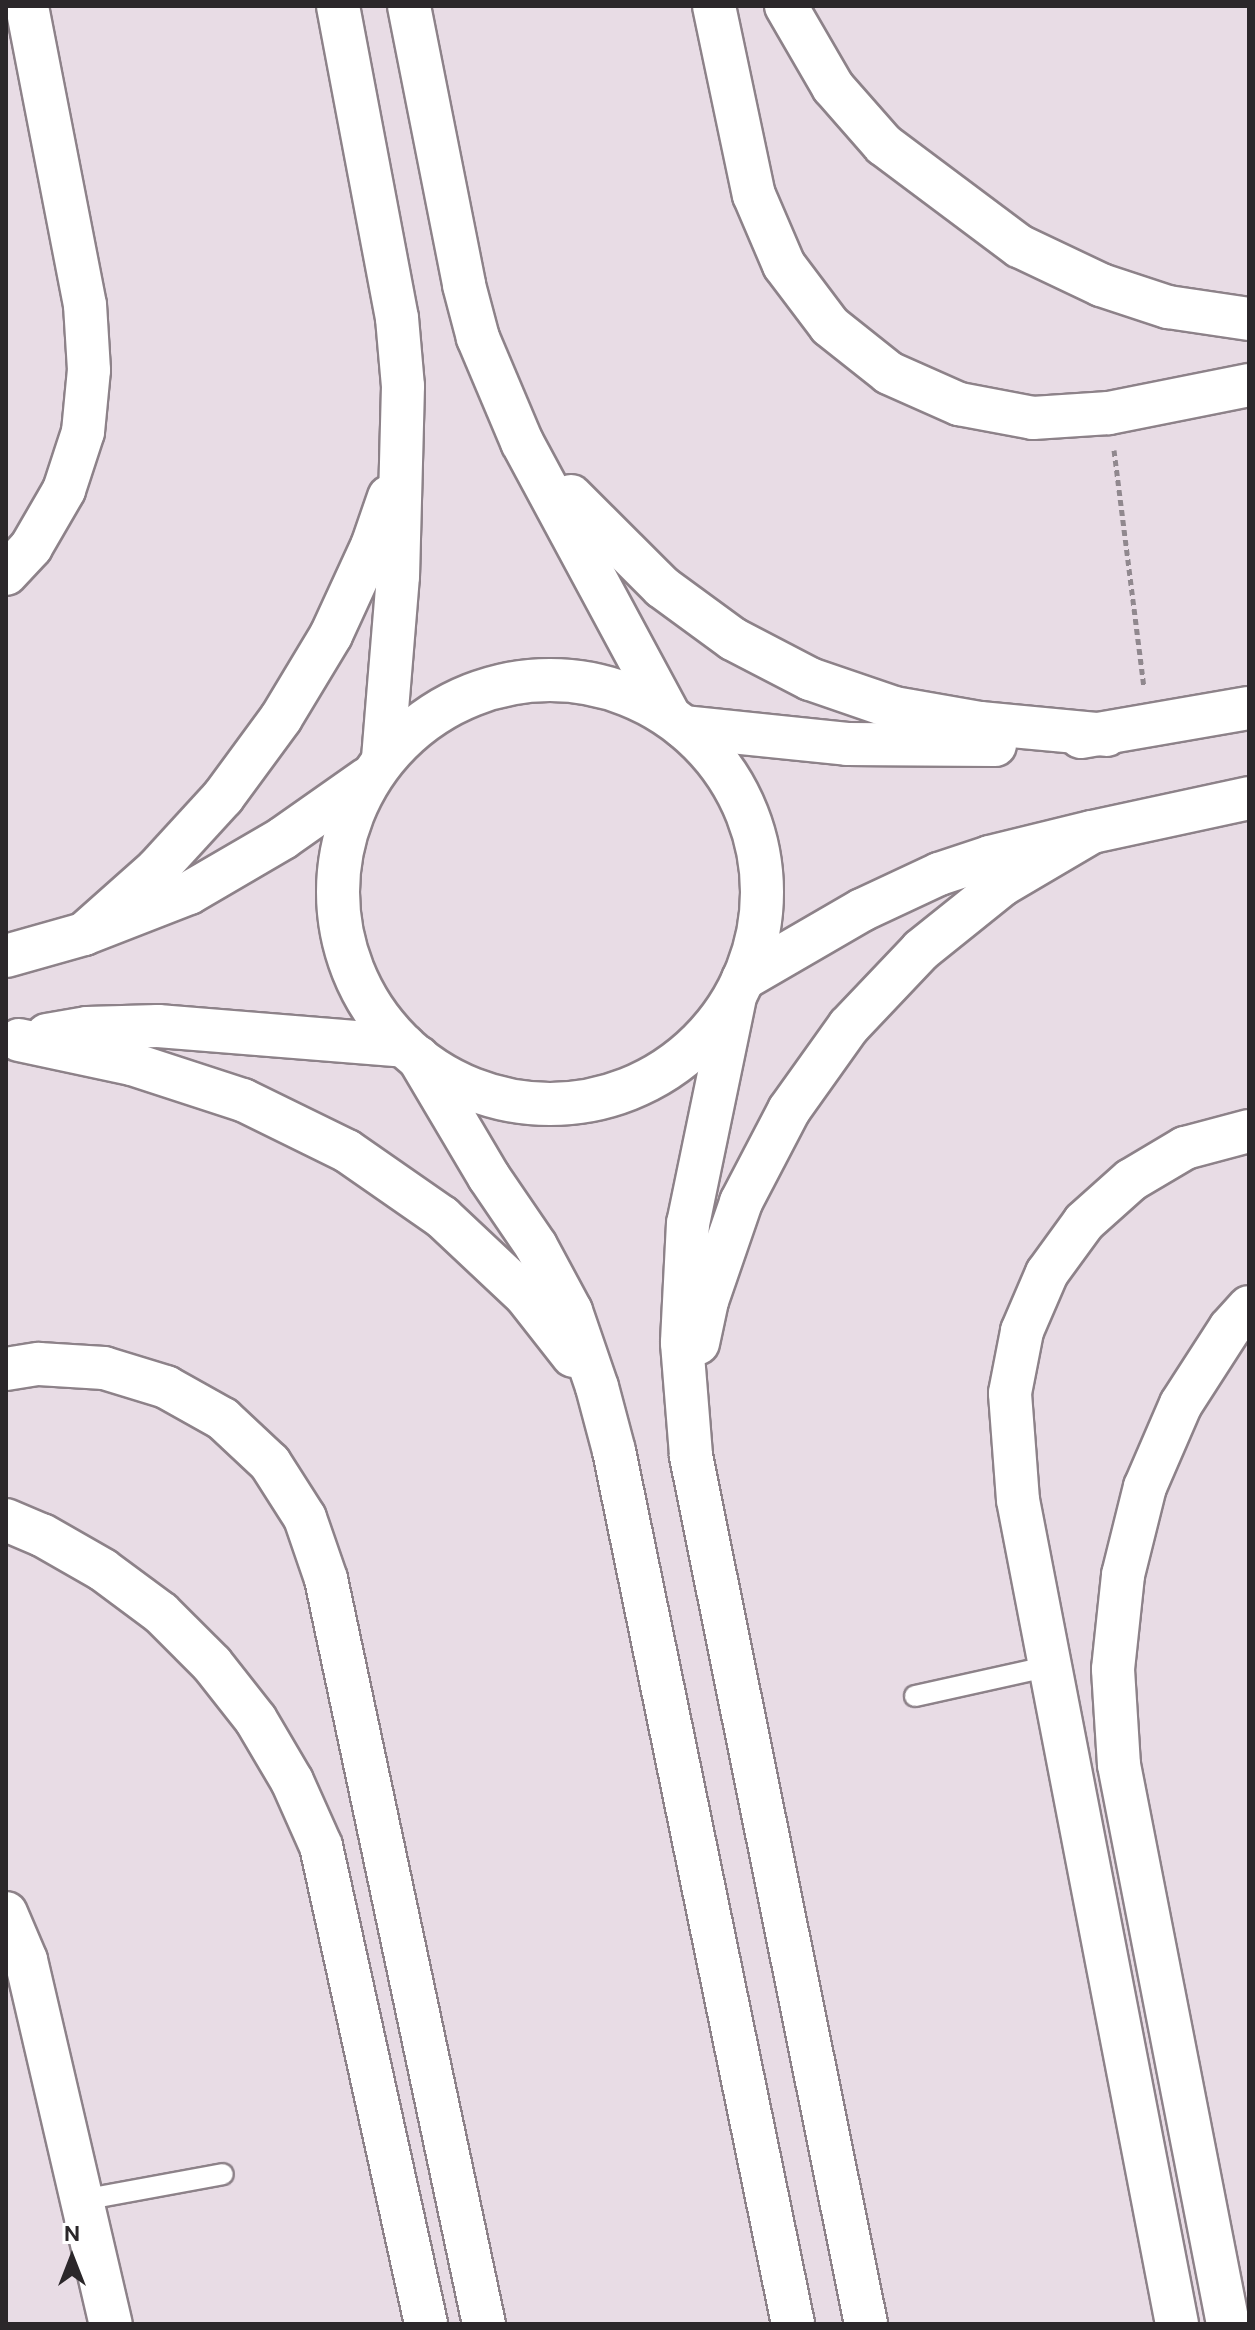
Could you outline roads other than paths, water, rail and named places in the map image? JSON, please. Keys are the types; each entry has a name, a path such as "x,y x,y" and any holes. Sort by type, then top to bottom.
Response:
{"street":[{"path":"6,574 31,547 64,490 83,432 89,370 82,290 27,6"},
{"path":"338,6 397,318 403,454 396,607 378,768 353,813 341,852 337,894 341,935 354,976 374,1012 411,1052 441,1075 493,1096 548,1104 604,1097 656,1076 701,1042 739,988 862,910 939,874 990,857 1249,798"},
{"path":"409,6 464,285 478,338 522,442 676,722 723,771 742,801 758,847 763,894 757,942 739,988 688,1223 682,1343 686,1403 691,1456 866,2324"},
{"path":"714,6 754,195 784,265 830,326 889,373 959,404 1033,418 1109,413 1249,385"},
{"path":"786,6 833,87 884,145 1019,246 1101,285 1168,307 1249,319"},
{"path":"522,442 597,525 662,587 733,639 810,679 894,708 980,723 1106,735"},
{"path":"84,934 176,848 223,797 281,718 331,635 372,546 403,454"},
{"path":"6,956 84,934 189,893 283,838 378,768 421,723 467,697 518,683 571,681 623,693 676,722 847,744 1011,744 1106,735 1249,708"},
{"path":"686,1403 707,1301 741,1202 789,1110 849,1026 921,950 1002,885 1092,832"},
{"path":"13,1041 87,1028 158,1026 411,1052"},
{"path":"13,1041 132,1064 243,1100 347,1151 442,1217 484,1256 526,1296 597,1387"},
{"path":"411,1052 536,1246 571,1311 597,1387 614,1451 793,2324"},
{"path":"1177,2324 1018,1500 1010,1393 1022,1331 1047,1273 1084,1222 1131,1180 1185,1148 1249,1131"},
{"path":"1228,2324 1119,1765 1113,1669 1123,1575 1145,1487 1181,1404 1230,1328 1249,1307"},
{"path":"6,1369 39,1364 104,1368 166,1387 223,1419 270,1463 305,1518 326,1579 484,2324"},
{"path":"6,1520 42,1535 103,1570 161,1613 212,1664 256,1720 292,1781 321,1846 335,1901 426,2324"},
{"path":"1063,1733 1115,1722"},
{"path":"335,1901 392,1892"},
{"path":"6,1913 26,1960 111,2324"}],"lane":[{"path":"915,1696 1050,1666"},
{"path":"82,2200 223,2174"}]}
